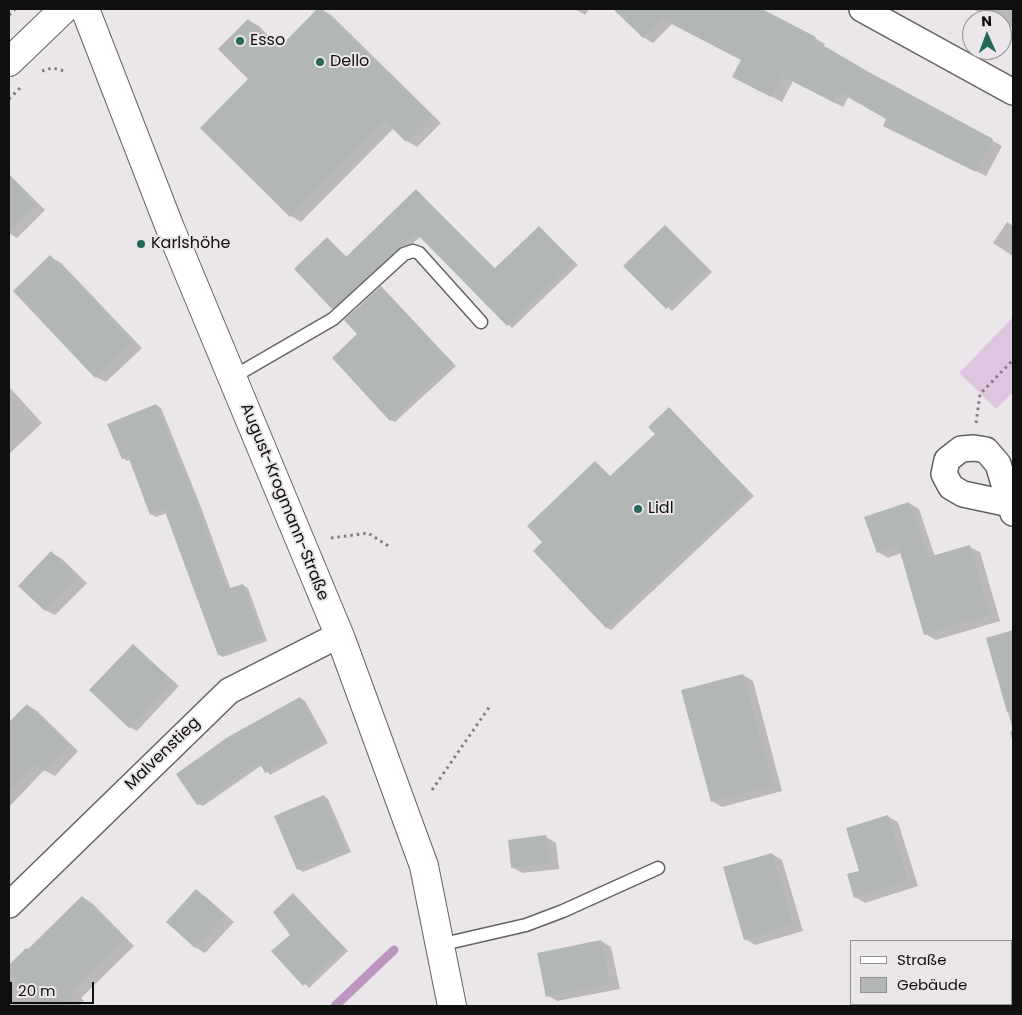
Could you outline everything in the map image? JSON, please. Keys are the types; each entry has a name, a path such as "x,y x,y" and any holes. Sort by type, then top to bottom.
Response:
{"main road":[{"path":"9,62 64,9"},
{"name":"August-Krogmann-Straße","path":"85,9 170,228 339,635 424,866 452,1006"}],"street":[{"path":"862,9 1013,92"},
{"path":"974,448 986,450 998,464 1012,508 963,494 951,487 944,474 947,460 961,449 974,448"},
{"name":"Malvenstieg","path":"9,904 229,691 339,635"}],"lane":[{"path":"233,377 333,319 399,258 413,251 419,253 481,322"},
{"path":"439,945 535,922 563,912 658,868"}],"path":[{"path":"9,15 15,9"},
{"path":"974,448 980,394 1013,360"},
{"path":"331,538 368,533 390,547"},
{"path":"432,790 490,706"}],"shaded area":[{"path":"1013,317 1013,392 996,409 959,373"}],"building":[{"name":"Dello","path":"317,9 322,9 431,116 406,142 385,121 290,217 200,128 248,79 218,49 248,19 278,49"},
{"path":"613,9 762,9 816,37 814,40 867,71 993,139 976,172 883,126 886,119 839,92 833,102 782,76 771,97 732,77 741,60 662,19 643,38"},
{"path":"9,175 36,204 9,230"},
{"path":"416,189 494,269 539,226 574,262 507,326 416,233 332,309 294,269 327,237 346,257"},
{"path":"665,225 708,268 666,309 623,266"},
{"path":"50,255 133,341 95,378 13,291"},
{"path":"381,286 453,363 390,421 332,358 357,334 344,320"},
{"path":"156,404 195,498 227,589 243,584 263,638 218,655 164,509 150,515 128,456 122,459 107,424"},
{"name":"Lidl","path":"669,407 750,493 606,628 533,551 542,542 527,526 595,461 610,476 655,434 648,427"},
{"path":"909,502 928,557 970,545 990,615 924,635 898,545 877,553 864,517"},
{"path":"51,551 77,576 45,611 18,586"},
{"path":"1013,630 1013,711 1007,712 986,638"},
{"path":"133,644 173,681 129,728 89,690"},
{"path":"743,674 773,786 711,802 681,690"},
{"path":"300,697 324,740 265,773 259,762 197,805 176,774 228,737"},
{"path":"27,704 69,745 44,771 35,763 9,791 9,722"},
{"path":"324,795 347,849 297,870 274,816"},
{"path":"888,815 908,881 854,898 847,874 859,871 846,828"},
{"path":"546,835 550,863 511,868 508,840"},
{"path":"772,853 793,925 744,940 723,867"},
{"path":"196,889 225,915 195,948 166,922"},
{"path":"293,893 344,948 303,986 271,951 290,935 273,912"},
{"path":"82,896 125,939 72,991 75,994 64,1006 43,1006 9,973 9,965"},
{"path":"601,940 610,984 546,997 537,953"}],"waterway":[{"path":"335,1006 394,950"}],"place":[{"name":"Esso","path":"240,41"},
{"name":"Dello","path":"320,62"},
{"name":"Karlshöhe","path":"141,244"},
{"name":"Lidl","path":"638,509"}]}
